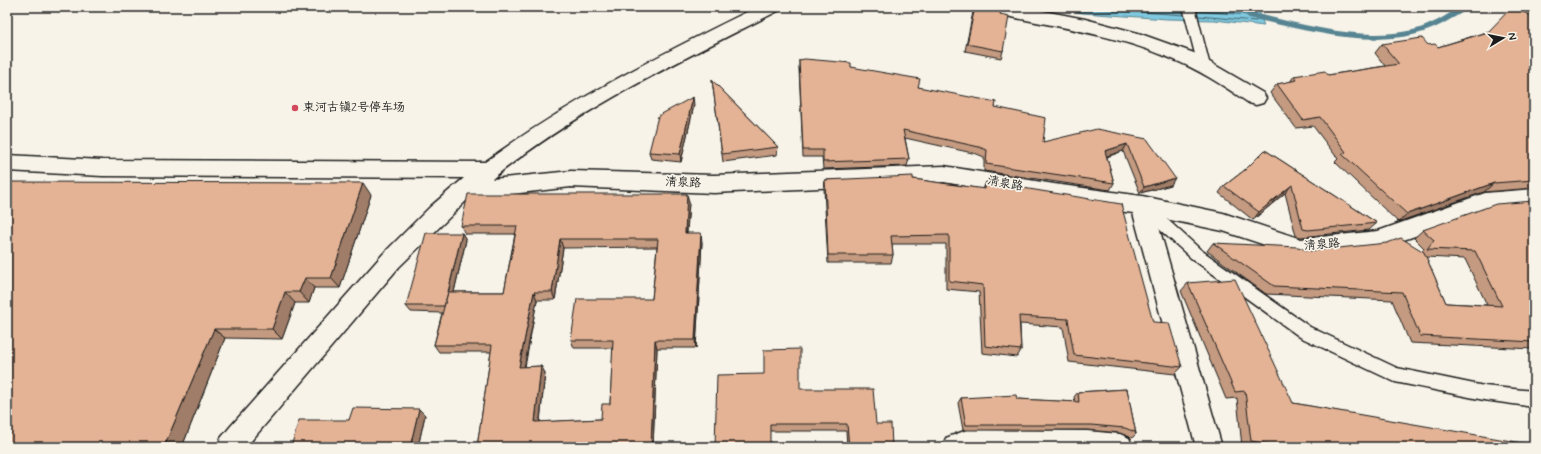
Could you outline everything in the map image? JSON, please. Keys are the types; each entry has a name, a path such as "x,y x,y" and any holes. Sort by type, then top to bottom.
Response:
{"street":[{"path":"230,447 374,279 410,242 488,170 591,101 639,74 772,7"},
{"path":"992,7 1134,38 1177,53 1204,66 1256,98"},
{"path":"7,163 102,168 488,170"},
{"name":"清泉路","path":"464,191 571,179 714,184 944,174 1054,193 1142,205 1223,222 1301,248 1378,240 1485,202 1534,198"},
{"path":"1142,205 1210,447"},
{"path":"955,447 967,443 989,443 1087,444 1120,447"}],"lane":[{"path":"1189,7 1204,66"},
{"path":"1142,205 1196,254 1305,332 1395,375 1484,393 1534,399"}],"water":[{"path":"1050,7 1258,7 1264,26 1215,20 1167,19 1083,13"}],"building":[{"path":"975,7 995,7 1001,9 1000,14 1009,16 1003,51 967,44"},
{"path":"1512,7 1534,17 1534,180 1494,183 1407,214 1342,154 1346,152 1320,117 1303,120 1277,84 1297,80 1294,76 1325,71 1328,75 1399,64 1382,44 1422,38 1428,45 1435,44 1438,47 1488,32"},
{"path":"805,59 851,63 851,67 920,79 918,87 996,102 995,107 1046,118 1043,142 1097,129 1147,139 1175,178 1144,187 1127,144 1105,151 1114,183 986,164 987,150 903,130 909,159 823,162 823,150 803,150 799,60"},
{"path":"712,80 778,147 722,154"},
{"path":"693,97 680,154 649,152 658,116"},
{"path":"1265,150 1377,223 1308,230 1303,229 1292,185 1259,212 1224,186 1246,169"},
{"path":"913,176 913,179 985,189 986,182 1121,204 1153,322 1169,323 1182,367 1074,355 1068,319 1019,316 1021,350 985,346 983,285 949,281 949,235 891,236 893,255 828,255 825,180"},
{"path":"7,182 363,183 331,278 305,278 299,292 285,292 272,329 214,329 164,447 7,447"},
{"path":"468,194 687,194 685,233 701,233 695,340 655,340 651,447 477,447 492,345 434,345 448,292 504,292 517,226 461,226","holes":["560,239 658,239 652,299 577,299 571,340 613,340 610,404 602,404 601,419 535,422 541,366 519,367 534,292 552,292"]},
{"path":"1534,201 1534,342 1420,336 1402,292 1274,286 1213,243 1298,247 1309,251 1387,243 1401,238 1424,252 1446,303 1502,306 1475,251 1427,249 1434,240 1423,230 1496,204"},
{"path":"426,233 462,233 448,292 444,306 406,306"},
{"path":"1235,279 1293,403 1534,445 1534,447 1284,447 1251,441 1245,391 1235,392 1188,283"},
{"path":"800,349 800,389 873,389 876,424 891,424 892,447 849,447 847,424 770,424 770,447 715,447 717,375 764,374 764,350"},
{"path":"1127,389 1136,434 1135,432 1125,428 1091,425 966,425 961,398 1016,395 1017,399 1079,402 1078,392"},
{"path":"353,408 419,409 410,447 291,447 299,420 349,420"},
{"path":"969,444 1138,444 1138,447 970,447"}],"waterway":[{"path":"1249,15 1332,32 1360,36 1388,36 1415,32 1441,23 1465,7"}],"place":[{"name":"束河古镇2号停车场","path":"295,108"}]}
